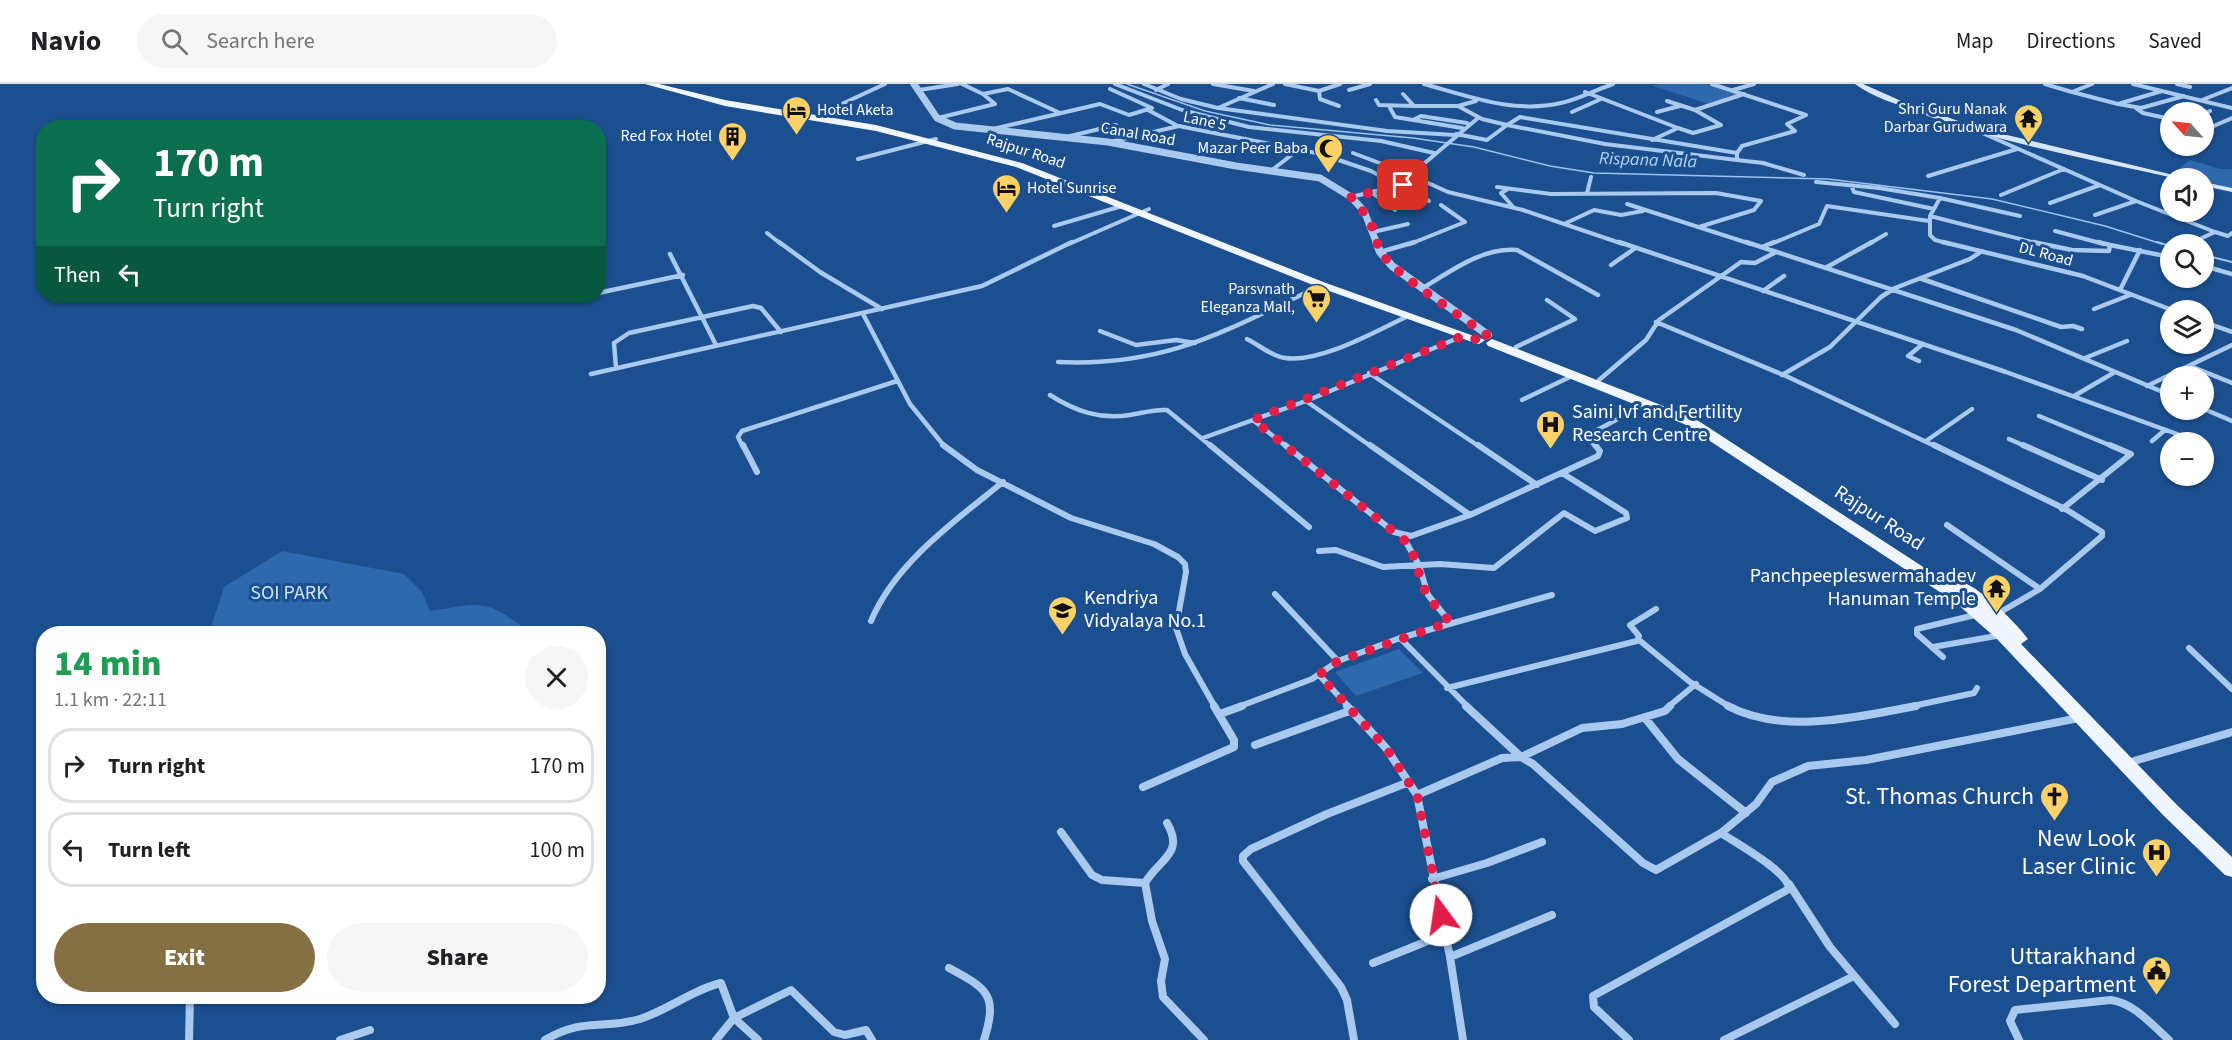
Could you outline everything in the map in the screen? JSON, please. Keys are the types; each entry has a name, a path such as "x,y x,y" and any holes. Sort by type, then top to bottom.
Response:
{"main road":[{"name":"Rajpur Road","path":"649,84 682,94 932,140 1019,165 1322,285 1463,336 1487,339 1516,347 1660,404 1699,422 1885,536 1954,581 1997,614 2134,762 2232,857"},
{"name":"Rajpur Road","path":"663,84 733,101 818,114 1031,164 1487,339 1572,376 1689,421 1759,464 1939,583 1980,614 2170,810 2232,869"},
{"path":"1858,84 1882,96 1977,130 2160,173"},
{"path":"2214,186 2232,190"}],"street":[{"path":"818,114 885,84"},
{"path":"958,84 917,87 937,118 993,105 993,102 983,94 962,84"},
{"path":"1115,84 1182,110 1243,126 1293,134 1366,139 1434,153"},
{"path":"1144,84 1156,90 1218,108 1387,131 1454,135 1487,140 1520,117 1737,153"},
{"path":"1156,90 1168,84"},
{"path":"1213,84 1254,91"},
{"path":"1218,108 1273,84"},
{"path":"1285,84 1319,91 1340,84"},
{"path":"1302,87 1309,84"},
{"path":"1349,90 1370,84"},
{"path":"1424,84 1476,101 1498,105 1542,106 1563,103 1585,92 1613,84"},
{"path":"1712,84 1806,115 1787,124 1795,131 1742,146 1737,153 1737,160"},
{"path":"1732,90 1754,84"},
{"path":"2045,84 2136,108 2143,113 2160,117"},
{"path":"2072,92 2092,84"},
{"path":"2135,84 2232,108"},
{"path":"2177,84 2190,87"},
{"path":"2201,101 2232,88"},
{"path":"983,94 1008,89 1061,113"},
{"path":"984,131 1102,104 1129,115 1152,107 1110,89"},
{"path":"1319,91 1320,99 1339,106"},
{"path":"2118,104 2162,91"},
{"path":"1585,92 1693,133 1723,124 1695,110 1667,101"},
{"path":"1403,94 1414,106"},
{"path":"1695,110 1745,94"},
{"path":"2136,108 2184,96"},
{"path":"1238,98 1274,105"},
{"path":"1572,112 1601,99"},
{"path":"1376,100 1379,105 1389,106 1458,106 1476,101"},
{"path":"1657,112 1681,105"},
{"path":"1389,106 1395,117 1462,128"},
{"path":"1458,106 1478,118 1509,126 1617,147 1763,163 1804,175"},
{"path":"1148,110 1179,126"},
{"path":"1413,120 1421,116 1467,123"},
{"name":"Canal Road","path":"937,118 955,126 984,131 1108,142 1236,166 1320,178 1351,197 1370,220 1380,252 1421,289 1487,339"},
{"path":"1406,173 1424,165 1467,123 1478,118"},
{"path":"2214,126 2232,118"},
{"path":"1066,137 1116,125"},
{"name":"Lane 5","path":"1108,142 1166,127 1179,126 1321,154 1371,171 1429,201"},
{"path":"1652,140 1678,128"},
{"path":"1977,130 2136,201 2215,232 2231,235"},
{"path":"858,159 932,140"},
{"path":"1928,176 2018,148"},
{"path":"1272,170 1299,150"},
{"path":"1353,153 1406,173 1418,181 1488,205 1514,208 1564,224 1923,344 2171,432"},
{"path":"2001,195 2064,169"},
{"path":"1587,193 1591,177"},
{"path":"1351,197 1418,181"},
{"path":"1816,182 1940,198 2020,216"},
{"path":"1851,185 1854,192 1934,209"},
{"path":"2050,203 2101,185"},
{"path":"1497,187 1551,194 1716,193 1761,201 1754,210 1698,228"},
{"path":"1509,189 1500,193 1514,208"},
{"path":"1371,192 1395,210"},
{"path":"1930,219 1940,198"},
{"path":"2095,215 2136,201"},
{"path":"1627,204 1895,288 2018,331 2160,392"},
{"path":"1053,226 1122,206"},
{"path":"1380,252 1426,239 1465,222 1441,206"},
{"path":"1762,247 1819,224 1827,206 1930,219 2077,250 2106,252 2109,251 2110,245"},
{"path":"591,374 982,286 1033,259 1149,209"},
{"path":"1564,224 1594,210 1621,215 1645,210"},
{"name":"DL Road","path":"1930,219 1930,235 1935,240 2083,276 2160,306"},
{"path":"1373,232 1408,224"},
{"path":"2055,231 2160,255"},
{"path":"2210,234 2215,232"},
{"path":"767,233 820,272 882,309"},
{"path":"1827,267 1886,234"},
{"path":"1421,289 1478,258 1507,248 1517,250 1598,295"},
{"path":"1611,265 1634,249"},
{"path":"2120,290 2140,250"},
{"path":"1782,375 1830,347 1853,322 1881,297 1895,288 1970,259 1982,251"},
{"path":"1599,380 1646,340 1656,322 1742,262 1756,263 1776,252"},
{"path":"670,254 683,275 716,345"},
{"path":"2214,269 2232,274"},
{"path":"606,291 683,275"},
{"path":"1763,291 1784,276"},
{"path":"1921,279 2061,327 2073,326 2082,329"},
{"path":"1058,362 1145,358 1196,344 1322,285"},
{"path":"2094,309 2130,295"},
{"path":"1516,347 1575,319 1546,300"},
{"path":"616,368 614,343 619,337 757,306 781,332"},
{"path":"863,314 893,369 906,401 924,426 950,452 1002,482 1084,524 1169,552 1182,559 1187,572 1177,620 1178,634 1192,665 1234,740 1234,747 1143,788"},
{"path":"1247,339 1276,356 1304,358 1364,337 1408,316"},
{"path":"1656,322 1782,375 1926,441 2062,509 2099,529 2103,534 2040,589 1997,614"},
{"path":"2214,326 2232,332"},
{"path":"1100,331 1114,340 1134,345 1149,345 1176,338 1196,344"},
{"path":"1203,438 1306,401 1463,336"},
{"path":"2085,358 2127,341"},
{"path":"1919,361 1908,356 1923,344"},
{"path":"2190,366 2232,345"},
{"path":"2074,396 2115,372"},
{"path":"1369,373 1536,485"},
{"path":"1522,400 1572,376"},
{"path":"2214,376 2232,383"},
{"path":"2147,386 2160,380"},
{"path":"757,472 738,437 742,430 897,381"},
{"path":"1050,395 1075,410 1096,415 1127,416 1167,410 1309,527"},
{"path":"1306,401 1470,515"},
{"path":"1253,420 1394,532 1411,536 1470,515 1562,474 1602,453 1586,436 1646,404"},
{"path":"1926,441 1972,409"},
{"path":"2214,413 2232,421"},
{"path":"2039,416 2131,454 2102,480 2062,509"},
{"path":"2152,441 2165,430"},
{"path":"2009,439 2102,480"},
{"path":"1319,551 1336,550 1383,567 1448,564 1494,568 1562,514 1569,514 1595,531 1627,518 1626,513 1562,474"},
{"path":"871,621 878,604 934,540 1002,482"},
{"path":"1947,525 2040,589"},
{"path":"1402,535 1419,565 1423,587 1450,622"},
{"path":"1275,594 1338,661"},
{"path":"1220,714 1319,675 1338,661 1400,638 1552,595"},
{"path":"1656,609 1630,625 1639,640 1668,665 1735,709 1764,719 1784,721 1908,709 1974,693 1977,688"},
{"path":"1943,657 1917,634 1917,629 1980,614"},
{"path":"1933,647 2002,635"},
{"path":"1400,638 1447,688 1521,757 1533,764 1652,869 1660,869 1721,832 1756,804 1768,784 1808,766 1866,760 2082,718"},
{"path":"1447,688 1639,640"},
{"path":"2189,648 2232,689"},
{"path":"1319,675 1398,763 1417,795 1432,879 1450,957 1463,1040"},
{"path":"1417,795 1502,758 1521,757 1582,728 1622,724 1645,718 1670,708 1681,694 1696,684"},
{"path":"1255,745 1352,710"},
{"path":"1645,718 1688,768 1746,813"},
{"path":"2134,762 2232,732"},
{"path":"1354,1040 1347,1000 1341,987 1244,861 1243,856 1251,849 1327,814 1409,782"},
{"path":"1167,823 1174,832 1174,849 1146,883 1152,921 1165,959 1161,981 1163,997 1204,1040"},
{"path":"1061,832 1086,869 1097,878 1146,883"},
{"path":"1721,832 1779,872 1790,884 1814,926 1895,1024"},
{"path":"1432,879 1487,863 1542,842"},
{"path":"1629,1040 1594,1007 1593,996 1782,895 1789,889 1790,884"},
{"path":"1450,957 1552,915"},
{"path":"1373,963 1445,934"},
{"path":"949,968 982,987 993,1004 993,1013 984,1040"},
{"path":"1724,1040 1854,976"},
{"path":"545,1040 558,1031 581,1023 623,1022 654,1014 718,983 723,984 734,1018 758,1040"},
{"path":"716,1040 734,1018 791,990 837,1033 846,1035 866,1030 872,1040"},
{"path":"2019,1040 2010,1021 2015,1010 2111,1000 2127,1004 2169,1040"},
{"path":"189,1040 190,1004"},
{"path":"340,1040 370,1030"}],"green space":[{"path":"1658,84 1706,84 1738,94 1709,104 1653,86"},
{"path":"2190,160 2221,169 2232,169 2232,188 2214,184 2214,168 2180,168"},
{"name":"SOI PARK","path":"282,551 404,574 422,592 430,611 461,606 482,606 501,612 521,626 211,626 224,587"},
{"path":"1399,649 1423,673 1356,696 1335,672"}],"waterway":[{"name":"Rispana Nala","path":"1127,84 1205,111 1270,125 1413,138 1474,147 1550,166 1594,173 1828,179 1992,199 2105,226 2160,243"},
{"name":"Rispana Nala","path":"2214,258 2232,262"}],"place":[{"name":"Hotel Aketa","path":"796,136"},
{"name":"Shri Guru Nanak Darbar Gurudwara","path":"2028,144"},
{"name":"Red Fox Hotel","path":"733,162"},
{"name":"Mazar Peer Baba","path":"1329,174"},
{"name":"Hotel Sunrise","path":"1006,214"},
{"name":"Parsvnath Eleganza Mall,","path":"1316,324"},
{"name":"Saini Ivf and Fertility Research Centre","path":"1551,450"},
{"name":"Panchpeepleswermahadev Hanuman Temple","path":"1997,614"},
{"name":"Kendriya Vidyalaya No.1","path":"1063,636"},
{"name":"St. Thomas Church","path":"2055,822"},
{"name":"New Look Laser Clinic","path":"2157,878"},
{"name":"Uttarakhand Forest Department","path":"2157,996"}],"route":[{"path":"1403,185 1351,197 1370,220 1380,252 1392,266 1421,289 1480,327 1488,336 1480,336 1479,340 1463,336 1306,401 1253,420 1394,532 1402,535 1419,565 1423,587 1450,622 1338,661 1319,675 1386,748 1417,795 1441,915"}]}
